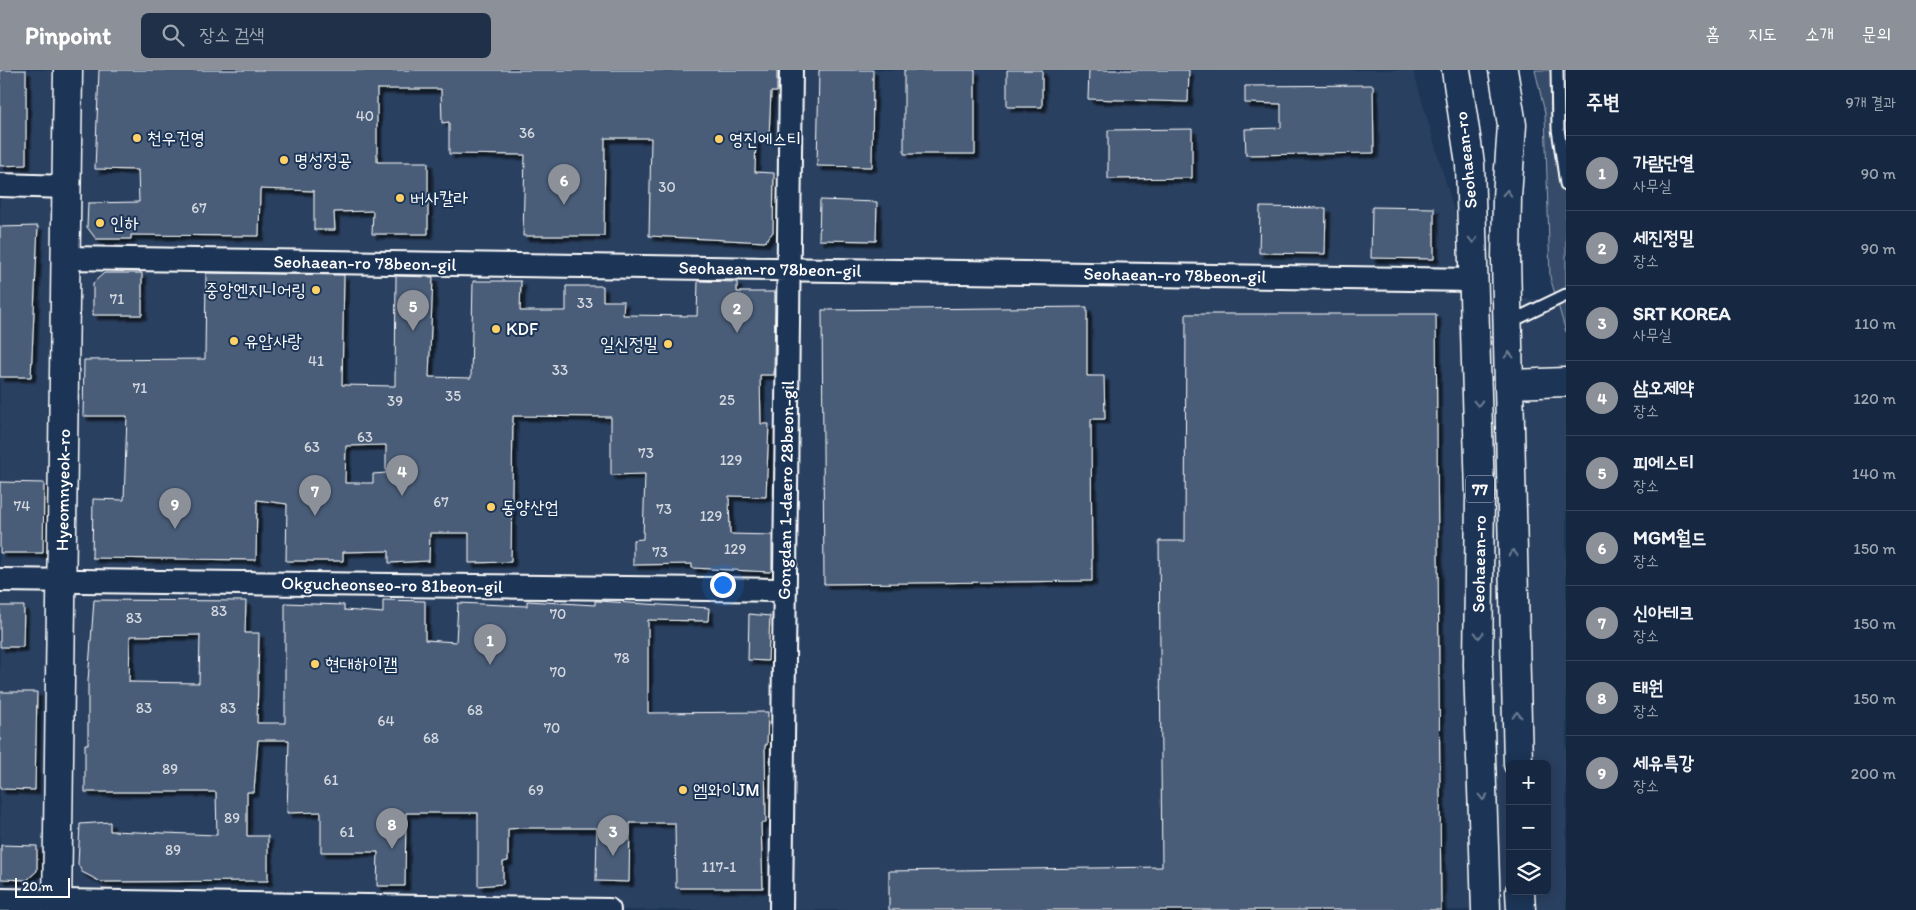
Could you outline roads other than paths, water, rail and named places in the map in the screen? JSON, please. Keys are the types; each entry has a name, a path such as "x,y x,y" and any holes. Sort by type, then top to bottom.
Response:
{"main road":[{"name":"Hyeomnyeok-ro","path":"57,905 68,70"},
{"name":"Seohaean-ro","path":"1456,70 1470,164 1480,494 1478,665 1486,910"},
{"name":"Seohaean-ro","path":"1503,70 1512,125 1507,197 1508,322 1518,760"},
{"path":"1509,384 1566,382"},
{"path":"1520,895 1521,910"}],"street":[{"name":"Gongdan 1-daero 28beon-gil","path":"781,910 791,70"},
{"path":"0,185 67,186"},
{"name":"Seohaean-ro 78beon-gil","path":"66,258 1474,280"},
{"name":"Okgucheonseo-ro 81beon-gil","path":"0,580 785,590"},
{"path":"0,900 57,905 609,910"}],"lane":[{"path":"1557,70 1558,129 1566,184"},
{"path":"1508,322 1566,295"}],"place":[{"name":"천우건영","path":"137,138"},
{"name":"영진에스티","path":"719,139"},
{"name":"명성정공","path":"284,160"},
{"name":"버사칼라","path":"400,198"},
{"name":"MGM월드","path":"564,205"},
{"name":"인하","path":"100,223"},
{"name":"중앙엔지니어링","path":"316,290"},
{"name":"KDF","path":"496,329"},
{"name":"피에스티","path":"413,331"},
{"name":"세진정밀","path":"737,333"},
{"name":"유압사랑","path":"234,341"},
{"name":"일신정밀","path":"668,344"},
{"name":"삼오제약","path":"402,496"},
{"name":"동양산업","path":"491,507"},
{"name":"신아테크","path":"315,516"},
{"name":"세유특강","path":"175,529"},
{"name":"현대하이캠","path":"315,664"},
{"name":"가람단열","path":"490,665"},
{"name":"엠와이JM","path":"683,790"},
{"name":"태원","path":"392,849"},
{"name":"SRT KOREA","path":"613,856"}]}
